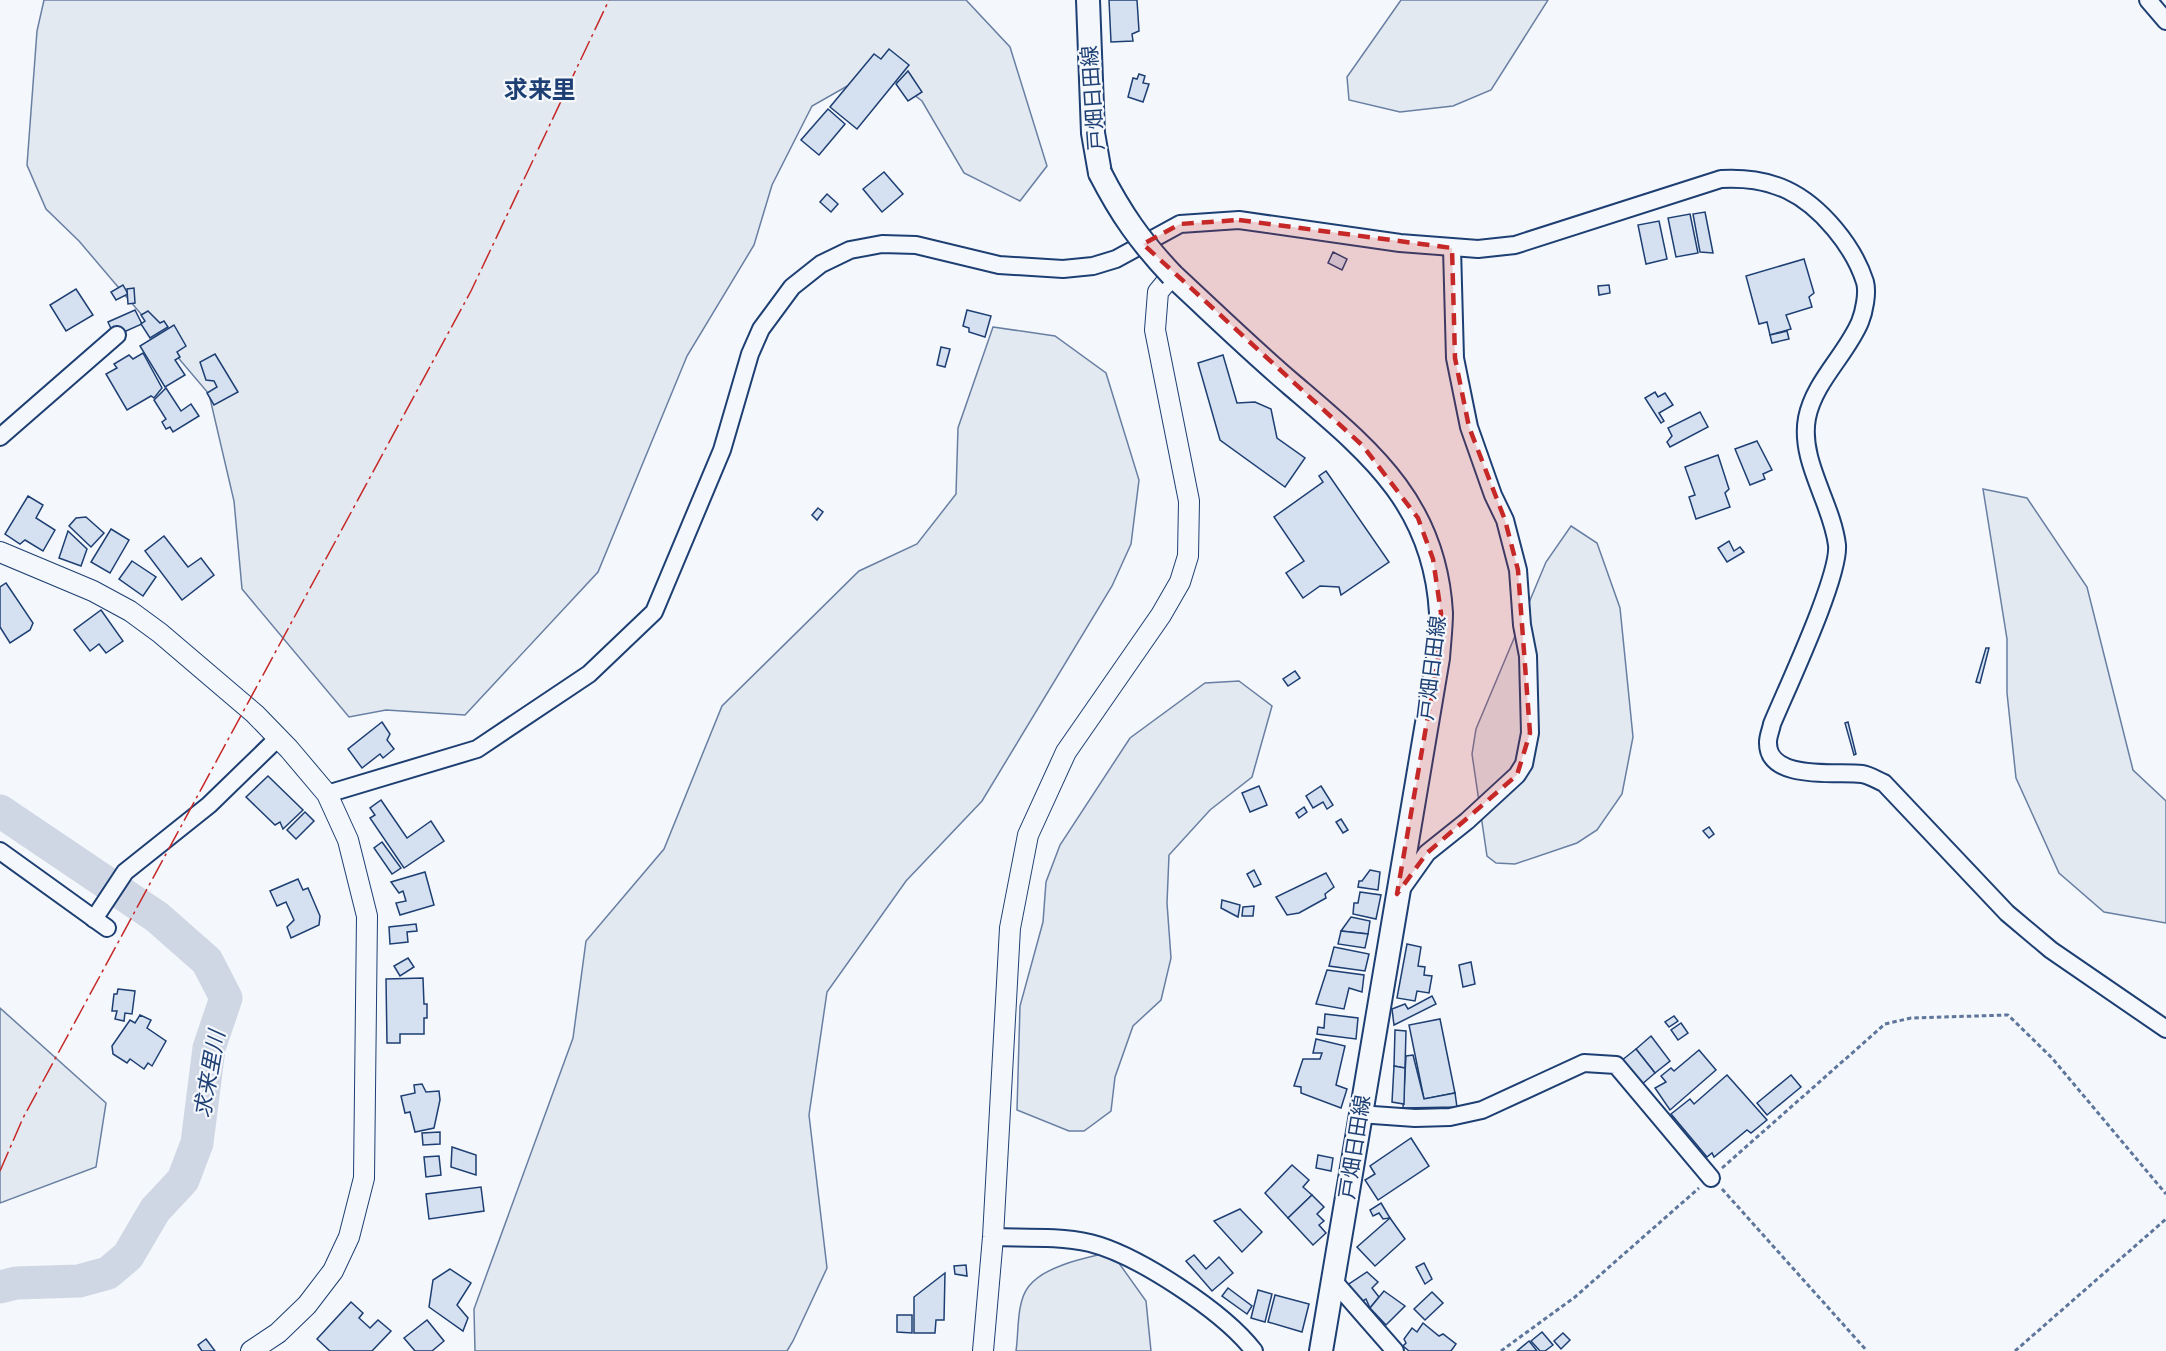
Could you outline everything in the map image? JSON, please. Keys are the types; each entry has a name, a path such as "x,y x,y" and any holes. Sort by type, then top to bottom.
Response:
{"main road":[{"name":"戸畑日田線","path":"1088,0 1093,133 1100,173 1116,204 1139,240 1172,275 1363,446 1394,483 1418,518 1434,559 1441,613 1438,658 1359,1114 1321,1351"}],"street":[{"path":"2148,0 2166,21"},
{"path":"327,794 477,749 589,674 654,612 722,450 750,354 761,329 792,287 821,264 850,250 882,244 916,245 1010,266 1063,269 1093,266 1116,259 1180,224 1239,220 1400,243 1478,249 1515,245 1721,179 1748,178 1770,183 1789,191 1815,208 1837,233 1866,284 1860,322 1813,400 1807,418 1810,458 1834,529 1837,549 1830,581 1772,724 1768,744 1772,755 1787,768 1813,773 1863,774 1884,783 2007,914 2051,950 2166,1029"},
{"path":"1398,894 1427,853 1467,821 1516,775 1524,764 1530,733 1528,656 1522,625 1518,570 1505,520 1469,427 1455,358 1452,248"},
{"path":"983,1351 993,1237 1010,928 1028,835 1066,752 1161,615 1180,582 1188,556 1189,501 1155,330 1158,292 1172,275"},
{"path":"0,437 117,335"},
{"path":"0,552 93,591 130,611 160,633 247,707 278,738 327,794 348,840 367,916 364,1178 349,1237 333,1271 307,1305 278,1333 251,1351"},
{"path":"0,851 101,923 125,872 209,805 278,738"},
{"path":"1359,1114 1414,1118 1450,1117 1482,1110 1584,1064 1616,1065 1711,1178"},
{"path":"993,1237 1090,1243 1143,1264 1229,1323 1254,1351"},
{"path":"1332,1279 1395,1351"}],"path":[{"path":"1502,1351 1575,1297 1885,1023 1911,1018 2008,1015 2052,1058 2166,1194"},
{"path":"1711,1178 1758,1227 1867,1351"},
{"path":"2015,1351 2166,1219"}],"highlighted area":[{"path":"1239,220 1452,248 1455,358 1469,427 1505,520 1518,570 1530,733 1517,775 1427,853 1397,894 1438,658 1441,613 1433,559 1418,518 1363,446 1143,244 1180,224"}],"shaded area":[{"path":"44,0 966,0 1010,47 1047,166 1020,201 964,173 922,101 879,68 812,106 772,185 754,245 687,356 598,572 465,715 386,710 349,717 242,589 234,501 209,394 79,241 46,209 27,165 37,31"},
{"path":"1401,0 1548,0 1491,90 1453,106 1400,112 1349,100 1347,77"},
{"path":"993,327 1055,336 1106,373 1139,480 1131,544 1112,586 982,801 906,881 827,992 809,1115 827,1268 793,1341 787,1351 475,1351 474,1309 573,1038 586,941 664,849 722,706 859,571 917,544 956,494 958,428"},
{"path":"1983,489 2027,498 2087,587 2133,770 2166,801 2166,923 2104,912 2059,873 2016,778 2007,693 2007,639"},
{"path":"1571,526 1597,543 1620,608 1633,737 1622,794 1597,830 1577,843 1515,864 1496,863 1487,856 1472,754 1476,729 1546,562"},
{"path":"1239,681 1272,706 1252,777 1210,810 1169,855 1167,903 1171,958 1161,1000 1133,1026 1115,1077 1111,1111 1084,1131 1069,1131 1017,1110 1020,1006 1043,922 1046,882 1060,845 1130,738 1205,683"},
{"path":"0,1008 106,1103 96,1167 0,1203"},
{"path":"1111,1252 1146,1301 1151,1351 1016,1351 1020,1309 1029,1286 1045,1273 1056,1268"}],"building":[{"path":"1109,0 1137,0 1139,31 1132,34 1133,41 1111,42"},
{"path":"889,49 909,65 857,129 830,107 874,54 881,59"},
{"path":"908,71 922,92 908,101 896,84"},
{"path":"1139,74 1145,76 1143,83 1149,84 1143,102 1128,97 1133,78 1137,79"},
{"path":"828,109 845,124 819,155 801,140"},
{"path":"884,172 903,194 882,212 863,189"},
{"path":"827,194 838,204 831,212 820,202"},
{"path":"1705,212 1713,253 1700,252 1693,214"},
{"path":"1690,214 1698,253 1676,257 1668,218"},
{"path":"1659,221 1667,259 1646,264 1638,225"},
{"path":"1333,252 1347,259 1342,270 1328,263"},
{"path":"1804,259 1814,293 1809,297 1812,307 1786,315 1791,329 1770,335 1767,322 1759,324 1746,276"},
{"path":"123,285 128,294 116,300 111,292"},
{"path":"1609,285 1610,293 1599,295 1598,286"},
{"path":"134,288 135,303 128,304 127,289"},
{"path":"76,289 93,315 66,331 50,305"},
{"path":"135,310 142,324 117,335 117,342 108,322"},
{"path":"967,310 991,316 985,337 969,332 969,328 963,326"},
{"path":"148,311 160,323 164,321 168,327 150,338 141,324 145,321 141,315"},
{"path":"174,325 186,346 177,352 180,357 175,360 185,375 165,387 140,346"},
{"path":"1787,331 1789,339 1772,343 1770,335"},
{"path":"941,347 950,349 945,367 937,365"},
{"path":"143,353 162,388 154,398 151,396 127,410 106,374 117,368 114,364 129,355 133,359"},
{"path":"215,354 238,392 214,405 207,393 217,387 214,381 206,380 200,362"},
{"path":"1223,355 1237,403 1255,402 1271,409 1277,438 1305,458 1285,487 1220,440 1198,363"},
{"path":"166,388 181,411 191,404 199,416 173,432 170,427 166,429 162,422 166,419 154,400"},
{"path":"1655,392 1658,397 1665,393 1673,405 1659,413 1664,421 1661,423 1645,398"},
{"path":"1700,412 1708,427 1670,447 1667,442 1672,436 1668,428"},
{"path":"1757,441 1772,470 1763,474 1765,479 1750,485 1735,449"},
{"path":"1718,455 1729,489 1725,493 1730,507 1696,519 1689,497 1695,495 1685,467"},
{"path":"1326,471 1389,562 1341,595 1339,587 1320,586 1303,598 1286,573 1304,561 1274,517 1323,482 1319,476"},
{"path":"28,496 43,505 36,518 55,530 43,551 25,540 20,544 5,534"},
{"path":"818,508 823,512 817,520 812,515"},
{"path":"86,517 104,533 91,547 69,526 76,518"},
{"path":"111,529 129,540 110,573 91,562"},
{"path":"68,531 87,549 81,566 59,558"},
{"path":"164,536 188,567 201,558 214,575 182,600 145,551"},
{"path":"1729,541 1734,551 1740,547 1744,552 1727,562 1718,548"},
{"path":"132,561 156,577 143,596 119,579"},
{"path":"6,583 33,623 30,630 10,643 0,627 0,587"},
{"path":"101,610 123,641 106,653 99,644 90,651 74,630"},
{"path":"1986,648 1989,648 1980,683 1976,682"},
{"path":"1295,671 1300,678 1288,686 1283,679"},
{"path":"382,722 390,734 387,740 394,749 383,758 380,754 362,768 348,749"},
{"path":"1848,722 1856,754 1854,755 1845,723"},
{"path":"268,776 303,810 283,829 280,822 275,825 246,797"},
{"path":"1259,786 1267,805 1250,812 1242,793"},
{"path":"1321,786 1333,805 1327,809 1323,802 1313,808 1306,796"},
{"path":"381,800 407,838 431,821 444,841 404,868 370,818 375,815 370,808"},
{"path":"1304,807 1307,812 1299,818 1296,813"},
{"path":"305,812 314,821 296,839 287,830"},
{"path":"1341,819 1348,830 1343,833 1336,822"},
{"path":"1709,827 1714,834 1709,838 1703,831"},
{"path":"382,842 401,868 392,874 374,848"},
{"path":"1254,870 1261,884 1254,887 1247,874"},
{"path":"1370,870 1380,872 1378,890 1358,887 1359,881 1362,881"},
{"path":"425,872 434,905 400,915 396,903 406,901 403,891 399,893 391,882"},
{"path":"1326,873 1334,887 1325,894 1326,898 1299,913 1287,915 1276,897"},
{"path":"298,879 303,890 308,888 320,916 319,925 291,938 287,927 294,920 286,902 277,906 270,891"},
{"path":"1360,892 1381,895 1376,919 1353,914 1354,903 1358,903"},
{"path":"1222,900 1240,905 1238,917 1221,908"},
{"path":"1254,906 1253,916 1242,916 1243,907"},
{"path":"1351,917 1370,921 1368,934 1341,931"},
{"path":"416,924 417,931 407,932 408,942 390,944 389,927"},
{"path":"1341,931 1368,934 1365,948 1338,944"},
{"path":"1407,944 1421,947 1418,966 1425,967 1424,975 1432,976 1429,993 1417,991 1415,1001 1397,998"},
{"path":"1334,947 1369,954 1365,971 1329,966"},
{"path":"408,958 414,967 400,976 394,966"},
{"path":"1471,962 1475,984 1463,987 1459,965"},
{"path":"1327,970 1364,975 1362,992 1349,988 1344,1009 1316,1004"},
{"path":"423,978 424,1004 427,1004 424,1034 400,1034 400,1043 387,1043 386,979"},
{"path":"118,989 135,991 132,1014 125,1013 124,1021 115,1019 117,1011 112,1011 114,994 117,994"},
{"path":"1432,996 1436,1004 1394,1025 1392,1009 1405,1004 1408,1009"},
{"path":"1325,1014 1358,1018 1356,1039 1317,1034 1318,1027 1324,1028"},
{"path":"140,1015 151,1020 147,1028 166,1041 152,1066 148,1063 144,1069 130,1059 127,1063 113,1054 112,1046 130,1020 135,1023"},
{"path":"1674,1016 1678,1021 1669,1027 1665,1022"},
{"path":"1440,1019 1455,1093 1424,1099 1409,1025"},
{"path":"1681,1023 1688,1033 1678,1040 1671,1030"},
{"path":"1395,1030 1406,1031 1405,1068 1394,1066"},
{"path":"1651,1036 1670,1061 1655,1073 1636,1049"},
{"path":"1316,1039 1345,1046 1336,1085 1347,1089 1341,1108 1301,1093 1301,1087 1294,1086 1303,1059 1320,1059 1322,1053 1313,1053"},
{"path":"1636,1049 1655,1073 1641,1085 1621,1061"},
{"path":"1699,1050 1716,1070 1670,1110 1655,1088 1666,1082 1661,1076 1671,1068 1674,1071"},
{"path":"1413,1055 1424,1099 1455,1093 1457,1107 1403,1108 1406,1056"},
{"path":"1394,1066 1405,1068 1404,1104 1392,1102"},
{"path":"1727,1075 1767,1120 1751,1133 1747,1130 1714,1157 1712,1153 1707,1157 1671,1114 1690,1099 1694,1104"},
{"path":"1791,1075 1801,1087 1767,1115 1757,1103"},
{"path":"422,1084 426,1092 439,1091 440,1100 434,1128 415,1132 410,1112 405,1113 401,1096 415,1093 414,1085"},
{"path":"440,1132 440,1144 423,1145 422,1133"},
{"path":"1411,1138 1429,1166 1378,1200 1365,1180 1375,1174 1370,1166"},
{"path":"452,1147 476,1155 476,1175 451,1167"},
{"path":"1318,1155 1333,1158 1331,1171 1316,1168"},
{"path":"439,1156 441,1175 426,1177 424,1157"},
{"path":"1292,1165 1309,1180 1303,1187 1312,1195 1288,1218 1265,1193"},
{"path":"481,1187 484,1211 429,1219 426,1194"},
{"path":"1312,1195 1324,1207 1317,1214 1324,1221 1319,1225 1326,1233 1313,1245 1288,1218"},
{"path":"1381,1203 1390,1218 1383,1219 1379,1213 1373,1216 1370,1210"},
{"path":"1240,1209 1262,1232 1242,1252 1214,1221"},
{"path":"1390,1218 1405,1239 1375,1266 1357,1247"},
{"path":"1194,1255 1206,1269 1219,1257 1233,1273 1212,1291 1186,1261"},
{"path":"1424,1263 1432,1279 1425,1284 1416,1267"},
{"path":"966,1265 967,1276 955,1274 954,1266"},
{"path":"450,1269 471,1283 457,1305 468,1318 463,1331 429,1307 433,1280"},
{"path":"1367,1272 1378,1282 1372,1288 1379,1297 1370,1308 1366,1299 1361,1302 1346,1286"},
{"path":"945,1273 944,1320 936,1320 935,1333 914,1333 914,1297"},
{"path":"1228,1288 1252,1306 1247,1314 1222,1296"},
{"path":"1258,1290 1272,1294 1265,1322 1251,1318"},
{"path":"1384,1291 1405,1306 1386,1325 1370,1308"},
{"path":"1432,1292 1443,1303 1425,1320 1414,1309"},
{"path":"1275,1295 1309,1304 1302,1332 1268,1322"},
{"path":"351,1302 363,1313 359,1318 370,1328 378,1320 391,1331 372,1351 330,1351 317,1339"},
{"path":"897,1315 912,1315 912,1333 897,1332"},
{"path":"427,1320 444,1341 432,1351 415,1351 404,1338"},
{"path":"1423,1323 1439,1336 1443,1334 1456,1344 1451,1351 1409,1351 1403,1346 1406,1343 1404,1339 1412,1328 1417,1332"},
{"path":"1542,1332 1553,1345 1545,1351 1540,1351 1531,1341"},
{"path":"1563,1333 1570,1340 1561,1349 1554,1341"},
{"path":"206,1339 215,1351 202,1351 198,1345"},
{"path":"1529,1341 1537,1351 1517,1351"}],"waterway":[{"name":"求来里川","path":"0,811 157,917 207,961 226,998 209,1048 197,1143 183,1180 155,1210 128,1256 108,1273 79,1281 16,1283 0,1287"}],"power":[{"path":"0,1171 23,1118 471,291 609,0"}],"district":[{"name":"求来里","path":"540,90"}]}
